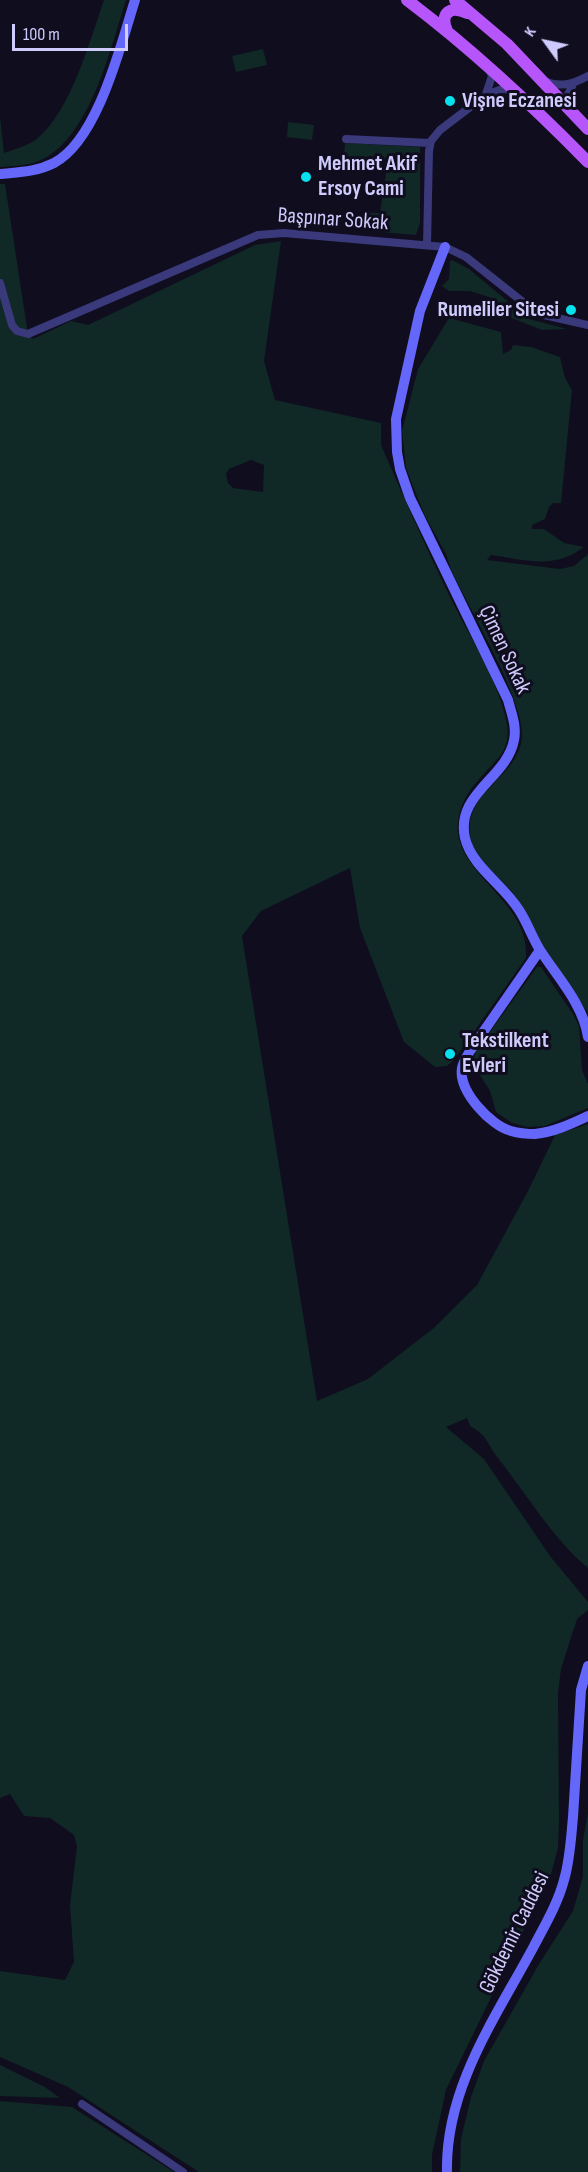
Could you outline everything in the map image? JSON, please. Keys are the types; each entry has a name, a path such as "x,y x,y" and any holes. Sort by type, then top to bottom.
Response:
{"main road":[{"path":"0,174 40,169 62,158 76,142 103,96 135,0"},
{"path":"407,0 487,64 585,158"},
{"path":"455,0 507,44 588,129"},
{"path":"447,31 444,25 445,17 450,10 455,9 483,24"},
{"name":"Çimen Sokak","path":"445,247 425,294 410,351 396,419 397,452 410,498 508,700 515,727 511,750 502,764 473,797 464,822 465,837 469,851 519,910 540,950 582,1013 588,1037"},
{"path":"540,950 470,1051 462,1069 462,1079 471,1096 485,1114 510,1131 533,1134 561,1129 588,1116"},
{"name":"Gökdemir Caddesi","path":"447,2172 446,2153 450,2125 460,2089 472,2060 549,1917 564,1880 570,1849 581,1690 588,1666"}],"street":[{"path":"486,95 492,76 487,64"},
{"path":"538,78 551,84 573,84 588,76"},
{"path":"568,107 566,99 573,84"},
{"path":"428,245 430,143 440,130 486,95 502,89 518,92"},
{"path":"346,139 430,143"},
{"name":"Başpınar Sokak","path":"0,283 12,325 17,331 28,334 258,235 284,232 445,247 466,257 533,310 544,315 588,325"},
{"path":"82,2104 183,2172"}],"green space":[{"path":"104,0 126,0 96,89 73,132 58,149 41,160 26,165 0,167 0,116 4,153 38,138 50,126 70,93"},
{"path":"263,49 267,65 236,72 232,56"},
{"path":"288,122 314,125 312,140 287,137"},
{"path":"345,143 420,147 420,223 416,235 368,231 370,213 380,213 388,159 344,156"},
{"path":"0,184 5,184 28,334 33,339 71,321 88,325 255,245 281,241 264,361 275,400 381,423 381,445 440,577 497,691 507,724 506,744 501,755 467,795 458,825 461,845 471,863 501,898 524,935 526,958 454,1060 447,1066 435,1067 404,1042 360,928 350,868 261,911 242,936 317,1401 368,1379 435,1327 477,1285 528,1191 555,1135 588,1124 588,1568 551,1530 483,1436 470,1426 467,1418 446,1427 484,1459 550,1556 588,1602 588,1610 577,1619 561,1669 558,1693 558,1848 551,1874 446,2090 432,2155 432,2172 199,2172 68,2087 0,2057 0,1971 65,1980 74,1962 70,1905 77,1846 74,1835 50,1818 24,1816 10,1794 0,1798","holes":["251,460 264,465 263,492 233,488 228,483 226,474 229,469"]},
{"path":"450,261 469,269 529,319 567,329 542,330 504,315 496,301 489,297 470,291 449,291 442,286 449,279"},
{"path":"449,318 501,332 503,354 511,350 513,345 531,347 560,357 565,378 572,390 561,503 553,503 545,519 532,525 532,529 544,529 564,543 584,547 562,559 551,561 528,561 491,555 487,560 560,569 574,566 588,554 588,1013 541,945 520,902 484,863 471,840 470,823 474,809 511,764 522,737 521,721 515,701 451,570 446,554 425,516 406,468 402,431 418,369"},
{"path":"537,967 541,967 579,1026 582,1070 588,1084 588,1108 545,1126 528,1127 512,1123 496,1112 490,1091 472,1067 476,1051"},
{"path":"588,1813 588,2172 460,2172 461,2139 471,2097 484,2061 539,1964 573,1911 583,1876 583,1840"},
{"path":"0,2065 45,2087 60,2098 0,2096"},
{"path":"0,2101 72,2107 174,2172 0,2172"}],"place":[{"name":"Vişne Eczanesi","path":"450,101"},
{"name":"Mehmet Akif Ersoy Cami","path":"306,177"},
{"name":"Rumeliler Sitesi","path":"571,310"},
{"name":"Tekstilkent Evleri","path":"450,1054"}]}
